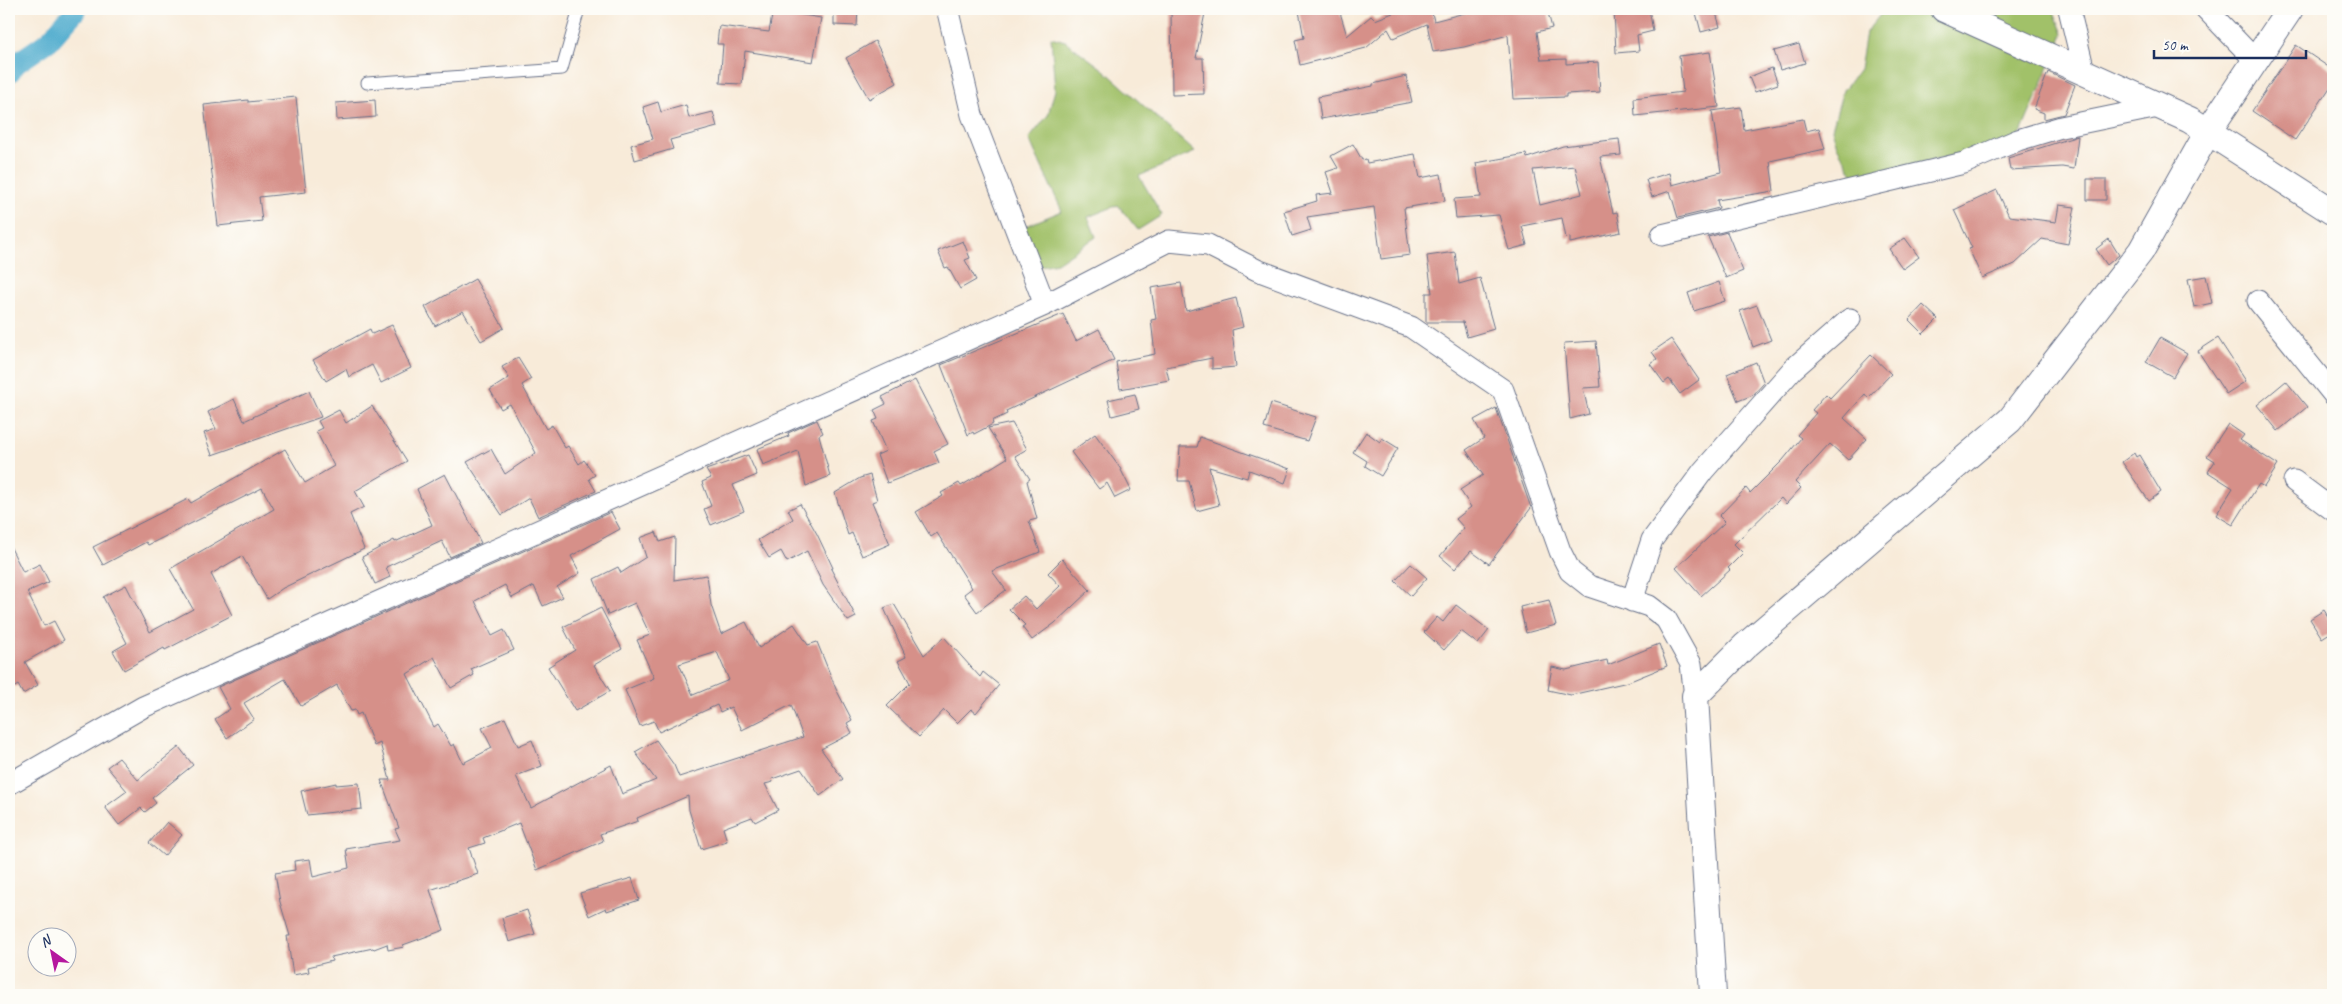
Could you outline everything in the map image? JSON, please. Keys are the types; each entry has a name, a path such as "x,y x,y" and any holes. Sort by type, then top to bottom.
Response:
{"street":[{"path":"949,9 948,12 972,115 1045,304"},
{"path":"1944,9 2163,106 2209,130 2333,212"},
{"path":"2069,9 2084,71"},
{"path":"2206,9 2256,60"},
{"path":"1695,696 1745,646 2010,420 2141,251 2209,130 2290,9"},
{"path":"1662,235 1964,163 2018,140 2060,127 2163,106"},
{"path":"9,784 143,707 1045,304 1169,241 1208,245 1257,270 1411,327 1503,390 1560,551 1570,571 1589,586 1649,606 1666,619 1691,664 1695,696 1712,995"},
{"path":"2258,301 2333,394"},
{"path":"1632,601 1652,540 1703,471 1793,369 1850,319"},
{"path":"2294,481 2333,510"}],"lane":[{"path":"367,83 562,69 580,9"}],"green space":[{"path":"1885,9 2053,9 2063,34 2018,140 1856,179 1837,146 1832,129 1843,90 1860,69 1866,32"},
{"path":"1051,37 1065,41 1104,70 1195,152 1139,176 1162,215 1138,230 1118,205 1088,217 1096,237 1057,263 1030,268 1016,230 1062,211 1029,139 1048,115 1055,90"}],"building":[{"path":"834,9 858,9 857,26 834,25"},
{"path":"1171,9 1186,9 1205,13 1196,58 1203,58 1204,94 1172,95"},
{"path":"1339,9 1347,36 1371,16 1375,20 1403,9 1431,9 1434,21 1480,9 1547,9 1552,28 1537,32 1541,60 1566,59 1566,64 1598,62 1600,92 1566,94 1566,97 1513,99 1508,35 1464,47 1433,52 1427,24 1393,38 1388,29 1366,48 1300,65 1295,40 1304,38 1299,11"},
{"path":"1614,9 1649,9 1653,31 1637,35 1639,51 1616,53"},
{"path":"1695,9 1715,9 1720,27 1701,32"},
{"path":"773,10 821,18 813,62 745,51 742,84 720,83 723,44 717,44 719,26 769,32"},
{"path":"875,41 897,83 869,99 846,58"},
{"path":"1799,44 1805,63 1780,70 1774,51"},
{"path":"2296,45 2333,70 2333,83 2295,140 2252,111"},
{"path":"1710,52 1719,107 1635,116 1634,98 1683,92 1679,56"},
{"path":"1772,68 1778,84 1755,92 1749,77"},
{"path":"2048,72 2075,85 2064,114 2044,119 2044,113 2034,109"},
{"path":"1406,76 1412,102 1321,119 1318,97 1373,86 1373,84"},
{"path":"296,97 306,192 259,197 262,221 218,226 204,105"},
{"path":"375,100 376,117 337,120 336,103"},
{"path":"658,102 661,112 686,105 689,118 713,112 717,127 670,140 673,149 635,160 631,145 653,139 643,107"},
{"path":"1741,107 1744,130 1803,119 1806,131 1819,128 1825,149 1770,161 1774,191 1717,200 1719,208 1678,218 1670,191 1652,197 1646,180 1669,173 1672,185 1721,172 1712,111"},
{"path":"2078,136 2074,169 2062,167 2010,170 2008,158"},
{"path":"1619,139 1621,155 1600,157 1613,213 1617,212 1621,232 1570,243 1570,237 1566,238 1562,218 1522,226 1527,245 1509,250 1499,215 1456,218 1454,199 1481,197 1476,163 1526,154 1527,158 1563,146","holes":["1575,166 1582,194 1540,205 1533,170"]},
{"path":"1353,144 1362,160 1366,159 1367,163 1415,154 1420,178 1441,174 1445,201 1404,208 1410,255 1381,259 1374,207 1307,217 1311,230 1292,236 1284,211 1317,201 1316,195 1333,193 1326,172 1338,168 1331,156"},
{"path":"2087,179 2106,179 2106,200 2087,200"},
{"path":"1997,190 2009,216 2056,222 2059,205 2075,207 2068,244 2042,239 2015,264 1982,278 1969,249 1972,248 1954,210"},
{"path":"1727,232 1743,271 1726,278 1708,237"},
{"path":"1905,238 1919,257 1903,269 1889,249"},
{"path":"2109,239 2119,255 2107,265 2096,249"},
{"path":"963,241 970,258 965,260 976,280 960,289 948,267 945,268 938,251"},
{"path":"1455,252 1459,284 1480,278 1494,329 1467,337 1463,322 1426,322 1426,293 1432,293 1427,256"},
{"path":"2206,276 2212,303 2194,307 2188,279"},
{"path":"475,279 504,328 481,341 463,311 435,326 425,307"},
{"path":"1719,282 1725,301 1694,311 1688,293"},
{"path":"1181,283 1186,311 1236,298 1243,327 1232,330 1236,367 1212,369 1212,358 1166,367 1169,380 1120,389 1116,362 1155,354 1151,320 1156,319 1151,288"},
{"path":"1757,305 1771,340 1753,347 1740,311"},
{"path":"1923,305 1938,319 1923,334 1909,320"},
{"path":"1063,314 1076,341 1099,329 1114,360 1006,411 1007,414 992,421 993,424 974,434 973,432 968,435 941,365"},
{"path":"392,325 411,368 381,383 372,365 349,377 346,369 326,381 313,360 370,329 372,334"},
{"path":"2160,338 2187,353 2173,377 2146,362"},
{"path":"2218,338 2246,381 2226,394 2198,351"},
{"path":"1671,339 1699,380 1680,394 1669,379 1664,383 1650,364 1657,359 1652,352"},
{"path":"1596,341 1600,387 1583,388 1589,414 1570,419 1564,343"},
{"path":"1871,355 1891,374 1868,398 1865,394 1844,418 1867,439 1848,460 1830,444 1795,482 1801,488 1786,504 1781,498 1734,544 1743,553 1728,568 1730,570 1701,596 1676,568 1725,522 1719,516 1746,488 1750,493 1783,460 1801,438 1797,435 1816,413 1812,410 1826,394 1830,398"},
{"path":"518,358 531,379 522,385 546,429 552,425 565,448 568,446 579,464 584,460 595,475 589,479 596,491 538,517 529,498 502,515 467,462 491,449 505,474 536,453 510,404 501,409 490,390 509,378 502,367"},
{"path":"1756,362 1764,383 1753,395 1738,401 1727,374"},
{"path":"915,380 948,444 934,451 939,463 887,483 877,455 886,451 873,421 878,419 874,410 886,404 882,397"},
{"path":"2286,381 2307,407 2278,431 2257,405"},
{"path":"309,391 321,417 212,455 204,433 216,429 208,412 234,399 244,421"},
{"path":"1135,394 1139,409 1112,416 1108,400"},
{"path":"1271,403 1316,417 1307,441 1264,428"},
{"path":"372,406 407,461 355,491 364,507 350,514 364,549 283,588 267,599 242,556 211,574 232,615 124,670 113,651 127,643 103,597 126,585 150,632 193,609 170,569 274,509 262,488 148,545 146,542 103,565 93,547 188,499 191,503 285,449 305,483 334,466 316,431 322,428 318,421 339,410 346,423"},
{"path":"1496,408 1531,508 1489,564 1471,551 1455,569 1440,556 1464,528 1456,519 1471,507 1460,490 1483,475 1466,450 1484,438 1474,420"},
{"path":"817,420 823,433 819,435 830,476 806,486 798,451 763,465 757,449 789,436 788,433"},
{"path":"1012,423 1027,449 1015,456 1030,479 1027,481 1037,519 1029,521 1040,552 992,571 1006,590 977,612 964,594 972,588 937,533 931,537 916,512 943,496 941,493 959,483 961,486 1007,458 988,428"},
{"path":"2228,424 2244,435 2240,440 2278,465 2264,487 2259,484 2233,525 2216,515 2233,488 2208,472 2215,461 2207,456"},
{"path":"1366,432 1380,442 1382,438 1398,448 1381,476 1365,466 1367,461 1353,452"},
{"path":"1095,434 1120,468 1131,490 1115,498 1107,483 1099,489 1071,452"},
{"path":"1200,437 1290,469 1285,483 1249,470 1247,478 1209,467 1219,505 1197,511 1189,481 1178,481 1180,447 1197,447"},
{"path":"2134,453 2136,457 2139,455 2161,492 2149,501 2122,462"},
{"path":"748,455 757,475 733,485 744,511 711,525 704,509 711,506 702,482 711,478 706,470"},
{"path":"445,474 481,543 450,557 442,541 386,567 390,577 375,584 362,557 394,540 395,542 432,525 417,489"},
{"path":"870,475 877,500 872,502 890,544 862,556 852,533 848,535 835,493 860,478"},
{"path":"800,504 817,534 833,568 831,569 856,617 848,621 823,585 807,551 787,562 781,551 769,558 758,540 793,519 788,510"},
{"path":"611,512 620,529 571,556 580,573 557,587 563,597 543,606 534,586 512,598 505,585 475,601 492,636 504,630 514,650 471,669 474,675 451,688 434,657 407,674 434,727 438,724 451,746 454,744 463,763 492,748 482,728 505,718 518,746 532,740 542,766 516,776 531,808 611,765 622,794 656,780 635,752 656,740 674,765 679,777 803,737 791,705 742,730 731,707 720,712 717,705 659,732 654,721 640,726 625,690 654,678 637,640 650,635 635,603 608,615 594,579 618,567 621,573 646,557 640,538 656,532 660,542 675,537 674,580 707,575 711,605 721,634 746,622 759,648 794,624 808,645 817,642 836,689 852,720 847,723 852,733 821,749 843,779 820,796 801,769 772,779 773,782 765,784 778,810 755,822 752,817 723,828 727,841 701,849 689,810 688,796 637,818 638,821 600,834 603,841 537,870 519,823 483,838 485,843 469,848 478,874 430,890 444,930 403,945 404,947 388,950 387,944 374,949 331,957 332,961 308,967 309,972 293,975 287,936 290,936 280,902 275,873 295,870 294,861 310,859 313,877 349,868 346,849 400,840 395,829 399,828 381,780 390,780 380,743 374,746 361,713 357,715 355,710 351,711 337,685 301,706 285,679 244,703 254,719 227,738 215,719 230,709 218,687","holes":["717,652 729,680 693,695 679,664"]},
{"path":"9,544 23,572 40,564 49,582 27,592 44,626 54,621 64,640 25,662 38,685 23,694 18,685 15,687 9,676"},
{"path":"1062,559 1090,590 1055,623 1032,640 1022,627 1025,625 1009,609 1024,596 1036,609 1060,586 1048,573"},
{"path":"1411,564 1427,578 1411,596 1395,581"},
{"path":"1549,600 1556,625 1526,633 1520,607"},
{"path":"894,604 924,655 944,637 980,677 983,672 999,685 976,713 971,709 957,723 944,710 919,737 887,706 910,683 898,661 906,657 884,608"},
{"path":"1456,605 1489,630 1478,644 1461,631 1444,650 1424,632 1437,617 1443,622"},
{"path":"601,608 622,649 594,665 610,691 575,711 548,667 575,650 563,627"},
{"path":"2324,610 2333,625 2333,631 2322,638 2310,619"},
{"path":"1659,644 1667,666 1628,682 1571,695 1548,690 1552,667 1566,670 1607,660 1608,665"},
{"path":"179,747 193,765 152,798 156,803 145,812 141,808 119,825 105,807 127,791 107,767 119,758 138,780"},
{"path":"336,783 336,785 359,783 362,809 307,815 301,791"},
{"path":"167,822 182,835 164,856 149,843"},
{"path":"632,878 639,900 607,911 606,908 589,916 580,893"},
{"path":"527,910 535,934 509,942 502,918"}],"waterway":[{"path":"9,73 17,63 49,41 77,9"}]}
